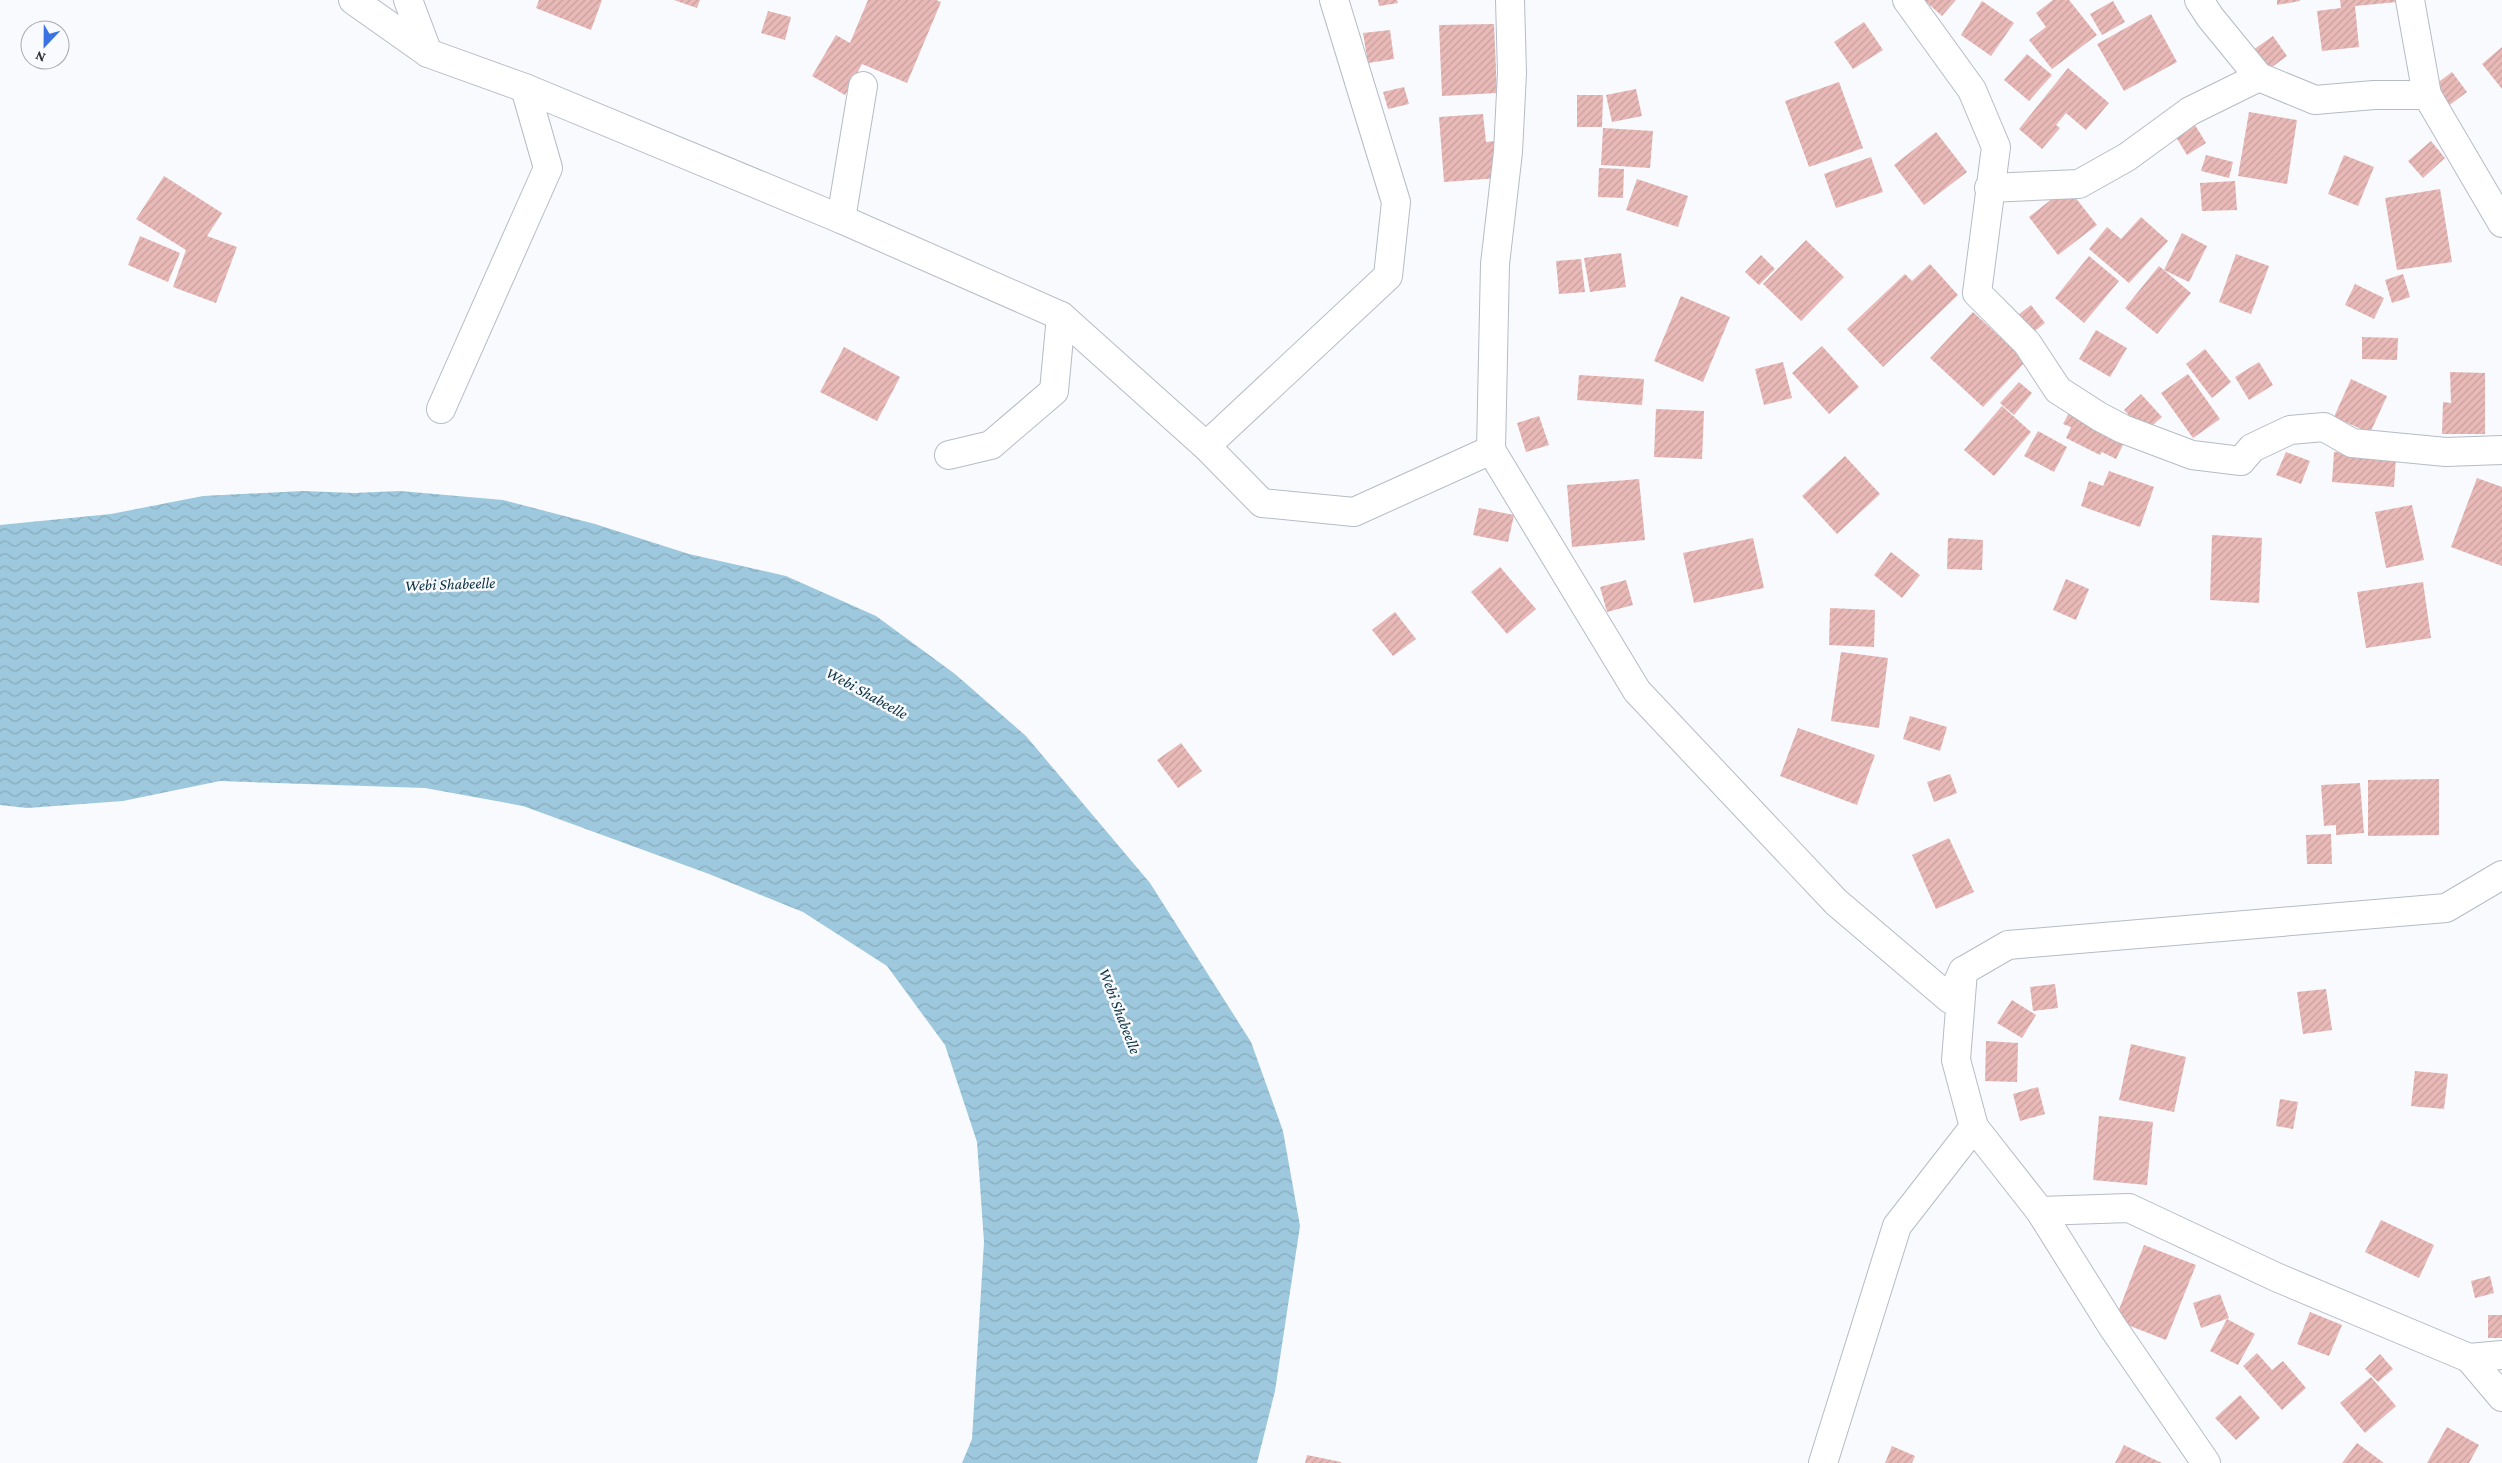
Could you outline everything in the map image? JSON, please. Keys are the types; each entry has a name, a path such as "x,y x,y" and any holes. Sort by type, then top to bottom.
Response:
{"street":[{"path":"353,0 428,53 525,88 841,219 1061,316 1206,446 1262,503 1354,512 1491,450"},
{"path":"408,0 428,53"},
{"path":"1206,446 1388,276 1396,202 1334,0"},
{"path":"1907,0 1972,90 1996,147 1976,293 2027,343 2058,390 2123,429 2192,455 2241,461 2252,448 2290,430 2324,427 2352,443 2446,452 2502,450"},
{"path":"2199,0 2210,17 2259,78 2316,100 2374,95 2426,95"},
{"path":"2410,0 2426,95 2502,223"},
{"path":"1515,2 1508,152 1495,264 1491,450 1637,691 1836,902 1950,999 1963,970 2008,945 2446,908 2502,875"},
{"path":"1989,188 2079,184 2127,157 2190,111 2259,78"},
{"path":"841,219 863,86"},
{"path":"441,408 548,168 525,88"},
{"path":"949,455 991,445 1054,392 1061,316"},
{"path":"1963,970 1956,1060 1974,1127 2040,1211 2112,1326 2206,1463"},
{"path":"1823,1463 1898,1226 1974,1127"},
{"path":"2040,1211 2129,1208 2276,1277 2469,1358 2502,1397"},
{"path":"2469,1358 2502,1354"}],"water":[{"name":"Webi Shabeelle","path":"303,491 354,493 400,491 503,500 595,524 689,554 786,576 876,616 955,674 1026,736 1150,883 1251,1042 1283,1131 1300,1226 1275,1391 1257,1463 962,1463 972,1439 984,1242 977,1142 945,1045 887,966 803,912 709,874 523,806 425,788 220,781 123,801 27,808 0,805 0,525 111,514 203,496"}],"building":[{"path":"539,0 602,0 591,30 536,8"},
{"path":"674,0 700,0 697,8"},
{"path":"868,0 936,0 941,2 907,83 862,64 845,95 812,76 836,35 850,43"},
{"path":"1378,0 1397,0 1398,3 1379,6"},
{"path":"1924,0 1956,0 1942,16"},
{"path":"2053,0 2069,0 2097,35 2052,69 2029,40 2046,27 2036,13"},
{"path":"2277,0 2300,0 2300,1 2277,5"},
{"path":"2340,0 2397,0 2397,2 2355,6 2359,47 2322,51 2317,11 2341,8"},
{"path":"1982,1 2014,23 1991,56 1961,35"},
{"path":"2113,1 2125,22 2102,35 2090,14"},
{"path":"768,11 791,17 785,40 761,33"},
{"path":"2151,14 2177,62 2124,91 2097,44"},
{"path":"1864,22 1883,50 1853,69 1834,42"},
{"path":"1494,24 1497,93 1442,96 1439,25"},
{"path":"1390,30 1394,59 1368,63 1363,33"},
{"path":"2273,36 2287,56 2268,70 2253,50"},
{"path":"2502,47 2502,89 2482,64"},
{"path":"2027,54 2052,75 2029,101 2004,80"},
{"path":"2068,68 2109,103 2086,130 2066,113 2056,125 2060,128 2042,149 2019,129"},
{"path":"2452,72 2467,92 2447,107 2432,87"},
{"path":"1839,82 1863,148 1809,167 1785,101"},
{"path":"1404,87 1409,104 1388,109 1383,92"},
{"path":"1636,89 1642,116 1612,122 1606,95"},
{"path":"1577,95 1603,95 1602,127 1577,127"},
{"path":"2249,112 2297,120 2287,184 2238,176"},
{"path":"1483,114 1486,142 1495,141 1498,178 1444,182 1439,117"},
{"path":"2195,125 2206,143 2187,155 2176,137"},
{"path":"1603,128 1653,131 1650,168 1601,165"},
{"path":"1936,132 1967,172 1924,205 1894,165"},
{"path":"2431,141 2445,158 2423,178 2408,161"},
{"path":"2206,155 2233,162 2229,178 2201,171"},
{"path":"2344,155 2374,167 2358,206 2328,194"},
{"path":"1871,157 1883,192 1836,208 1824,174"},
{"path":"1599,168 1624,169 1623,198 1598,197"},
{"path":"164,176 222,213 207,236 237,247 216,303 173,287 186,250 136,219"},
{"path":"1637,179 1688,196 1678,227 1626,210"},
{"path":"2235,181 2237,210 2202,211 2200,183"},
{"path":"2067,187 2097,225 2058,255 2029,217"},
{"path":"2440,189 2452,262 2397,270 2385,198"},
{"path":"2141,217 2168,241 2129,283 2089,249 2107,227 2121,239"},
{"path":"2182,233 2207,246 2189,282 2164,270"},
{"path":"140,236 180,253 168,282 128,265"},
{"path":"1806,240 1844,277 1801,321 1763,284"},
{"path":"1621,253 1626,287 1590,292 1584,258"},
{"path":"2236,254 2269,266 2251,314 2219,302"},
{"path":"1761,255 1775,269 1759,285 1745,272"},
{"path":"2089,256 2119,281 2084,323 2055,298"},
{"path":"1581,259 1585,292 1559,294 1556,261"},
{"path":"1930,264 1958,295 1883,367 1847,329 1905,274 1912,281"},
{"path":"2159,266 2191,293 2157,334 2125,308"},
{"path":"2403,274 2410,297 2392,303 2385,280"},
{"path":"2355,284 2384,298 2374,319 2345,305"},
{"path":"1681,296 1730,317 1703,382 1654,361"},
{"path":"2031,305 2045,323 2028,336 2014,318"},
{"path":"1973,312 2026,361 1983,407 1930,358"},
{"path":"2096,330 2127,348 2110,377 2079,359"},
{"path":"2362,337 2398,338 2397,360 2362,359"},
{"path":"1822,346 1859,387 1829,414 1792,373"},
{"path":"844,347 900,377 877,421 820,392"},
{"path":"2205,349 2231,382 2212,398 2186,364"},
{"path":"1783,362 1792,398 1764,405 1755,369"},
{"path":"2259,362 2273,385 2249,400 2235,377"},
{"path":"2450,372 2485,373 2485,434 2442,434 2443,402 2451,403"},
{"path":"2188,374 2220,419 2193,438 2161,393"},
{"path":"1579,375 1644,379 1642,405 1577,400"},
{"path":"2351,379 2387,396 2370,433 2334,417"},
{"path":"2019,382 2032,393 2014,415 2000,403"},
{"path":"2141,394 2162,417 2145,432 2124,410"},
{"path":"2002,406 2031,432 1994,476 1964,450"},
{"path":"1656,409 1704,411 1702,459 1654,457"},
{"path":"2071,409 2127,437 2116,459 2102,452 2100,455 2066,438 2071,427 2063,424"},
{"path":"1539,416 1549,445 1526,452 1517,423"},
{"path":"2038,431 2067,447 2054,472 2024,456"},
{"path":"2286,452 2310,461 2301,484 2276,475"},
{"path":"2334,452 2396,457 2394,487 2332,482"},
{"path":"1845,456 1880,494 1837,534 1802,496"},
{"path":"2109,471 2154,487 2140,527 2081,506 2089,481 2103,486"},
{"path":"2477,478 2502,487 2502,566 2451,547"},
{"path":"1639,479 1645,540 1572,547 1567,485"},
{"path":"2412,505 2424,560 2386,568 2375,512"},
{"path":"1479,508 1514,515 1508,542 1473,535"},
{"path":"2212,535 2262,538 2259,603 2210,600"},
{"path":"1753,538 1764,588 1694,603 1683,553"},
{"path":"1948,538 1983,540 1982,570 1947,569"},
{"path":"1891,552 1920,575 1902,598 1874,575"},
{"path":"1500,567 1536,609 1507,634 1471,592"},
{"path":"2066,579 2089,589 2076,620 2053,610"},
{"path":"1626,580 1633,605 1607,612 1600,587"},
{"path":"2423,582 2431,638 2366,648 2357,592"},
{"path":"1830,608 1875,610 1874,647 1829,645"},
{"path":"1395,612 1416,639 1393,656 1372,630"},
{"path":"1841,652 1888,658 1879,728 1831,721"},
{"path":"1910,716 1947,727 1940,751 1903,739"},
{"path":"1798,728 1875,755 1857,805 1780,776"},
{"path":"1181,743 1202,771 1178,788 1157,760"},
{"path":"1950,774 1957,793 1934,802 1927,782"},
{"path":"2439,779 2439,835 2368,836 2368,780"},
{"path":"2360,783 2364,833 2336,835 2336,825 2324,826 2321,785"},
{"path":"2331,834 2332,864 2307,864 2306,835"},
{"path":"1949,838 1974,892 1936,909 1912,855"},
{"path":"2055,984 2058,1008 2033,1011 2030,987"},
{"path":"2326,989 2332,1030 2303,1034 2297,992"},
{"path":"2012,1000 2036,1015 2022,1038 1997,1023"},
{"path":"1986,1041 2018,1043 2017,1082 1985,1081"},
{"path":"2131,1044 2186,1057 2174,1112 2119,1100"},
{"path":"2415,1071 2448,1074 2444,1109 2411,1106"},
{"path":"2038,1087 2045,1114 2020,1121 2013,1094"},
{"path":"2280,1099 2298,1102 2293,1129 2276,1126"},
{"path":"2099,1116 2153,1122 2147,1185 2093,1180"},
{"path":"2381,1220 2434,1245 2419,1278 2365,1252"},
{"path":"2144,1245 2196,1265 2166,1340 2115,1320"},
{"path":"2490,1276 2494,1293 2475,1298 2471,1281"},
{"path":"2220,1294 2229,1318 2201,1328 2193,1303"},
{"path":"2310,1312 2342,1325 2329,1356 2297,1344"},
{"path":"2488,1315 2502,1315 2502,1338 2488,1338"},
{"path":"2227,1319 2255,1334 2238,1365 2210,1351"},
{"path":"2257,1353 2272,1370 2283,1361 2306,1388 2282,1410 2243,1366"},
{"path":"2380,1354 2393,1369 2378,1382 2365,1369"},
{"path":"2371,1377 2396,1406 2365,1433 2340,1403"},
{"path":"2240,1395 2260,1418 2236,1440 2215,1418"},
{"path":"2447,1427 2479,1445 2469,1463 2427,1463"},
{"path":"2357,1443 2384,1463 2342,1463"},
{"path":"2124,1445 2162,1463 2115,1463"},
{"path":"1892,1446 1915,1456 1912,1463 1885,1463"},
{"path":"1307,1455 1341,1462 1341,1463 1305,1463"}]}
